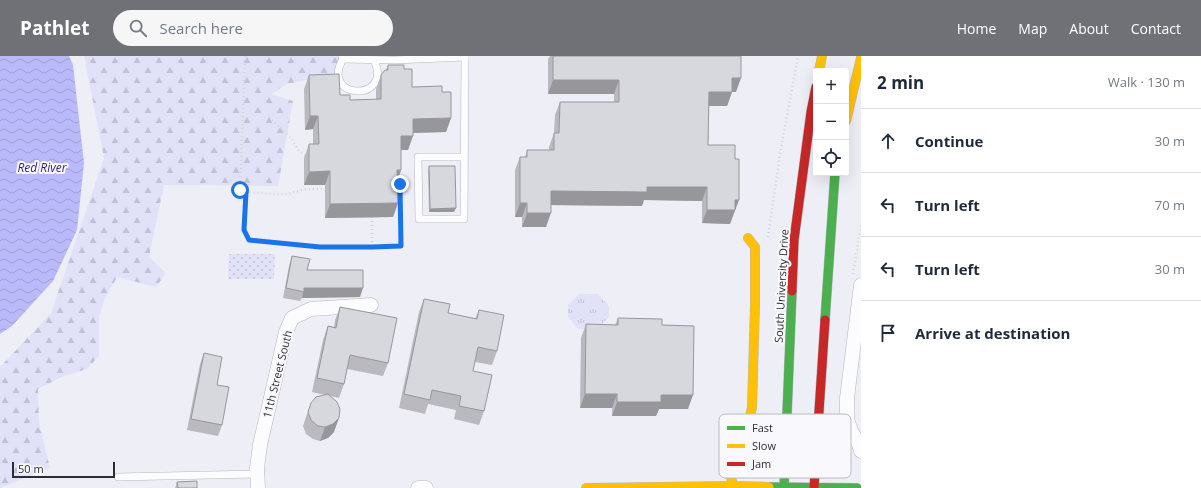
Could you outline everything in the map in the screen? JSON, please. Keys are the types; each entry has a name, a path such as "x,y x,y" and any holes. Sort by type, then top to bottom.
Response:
{"main road":[{"path":"820,68 822,56"},
{"path":"849,109 861,58"},
{"name":"South University Drive","path":"788,414 794,240 813,102"},
{"path":"818,414 836,176"},
{"path":"748,238 755,247 755,305 752,408 750,414"},
{"path":"814,488 815,478"},
{"path":"586,488 857,488"}],"street":[{"path":"847,414 847,398 861,285"},
{"name":"11th Street South","path":"258,481 260,445 286,332 292,318 311,309 371,305"},
{"path":"851,431 859,444 861,451"},
{"path":"418,488 426,488"}],"lane":[{"path":"374,60 378,73 372,85 367,89 354,91 348,89 342,84 338,72 342,58 374,60 464,57 464,157 464,219 419,219 418,157 464,157"},
{"path":"118,477 258,481"}],"path":[{"path":"245,56 240,190 246,192 288,194 306,189 325,188"},
{"path":"272,120 291,138 299,151 305,155 312,155"},
{"path":"246,192 244,230 249,240 320,247 401,246 400,184"},
{"path":"372,217 372,247"}],"green space":[{"path":"84,56 341,56 332,75 287,84 271,94 293,101 278,186 164,185 149,257 166,273 156,287 117,277 105,298 99,317 99,356 87,369 64,376 38,389 39,422 50,468 0,488 0,367 51,313 104,158"},
{"path":"229,254 275,254 274,279 228,279"},
{"path":"579,294 598,294 609,306 609,317 597,329 578,329 568,317 568,305"}],"water":[{"name":"Red River","path":"0,56 69,56 73,65 84,163 77,230 53,281 12,326 0,334"}],"building":[{"path":"553,56 741,56 741,78 732,78 732,92 709,92 708,145 735,145 735,159 739,159 739,200 735,200 735,210 707,210 707,187 647,187 647,192 551,191 551,213 527,213 527,203 520,203 520,157 527,157 527,150 554,150 554,133 559,133 560,102 619,102 619,80 553,80"},
{"path":"388,65 404,65 404,69 412,69 412,87 442,86 442,92 451,92 451,118 413,119 413,136 401,136 401,170 397,170 398,203 330,204 330,171 309,172 309,144 319,144 318,116 310,116 309,75 339,74 340,95 350,95 350,100 381,99 381,75 385,70 388,70"},
{"path":"429,166 455,166 456,208 430,209"},
{"path":"292,256 310,259 307,270 363,270 363,288 304,288 304,292 286,288"},
{"path":"424,299 450,304 448,313 477,319 479,310 504,315 497,351 478,347 473,371 492,375 484,411 459,406 461,396 432,390 430,400 404,394"},
{"path":"340,307 397,318 388,363 350,355 344,384 317,378 328,326 336,328"},
{"path":"618,318 662,319 662,325 694,326 693,395 661,395 661,402 617,402 617,394 585,394 586,324 618,325"},
{"path":"204,353 222,357 217,385 229,387 222,425 191,419"},
{"path":"328,394 337,402 340,409 339,418 333,424 325,427 318,426 311,420 308,412 311,403 316,397"},
{"path":"197,481 197,488 178,488 177,482"}],"traffic: fast":[{"path":"825,320 835,176"},
{"path":"787,414 792,291"},
{"path":"784,478 784,488"},
{"path":"769,487 857,488"}],"traffic: slow":[{"path":"820,68 822,56"},
{"path":"849,108 861,58"},
{"path":"748,238 755,247 755,305 752,408 750,414"},
{"path":"731,478 733,488"},
{"path":"586,488 769,487"}],"traffic: jam":[{"path":"792,291 794,240 813,102"},
{"path":"819,414 825,320"},
{"path":"814,488 815,478"}],"route":[{"path":"240,190 246,192 244,230 249,240 320,247 401,246 400,184"}]}
